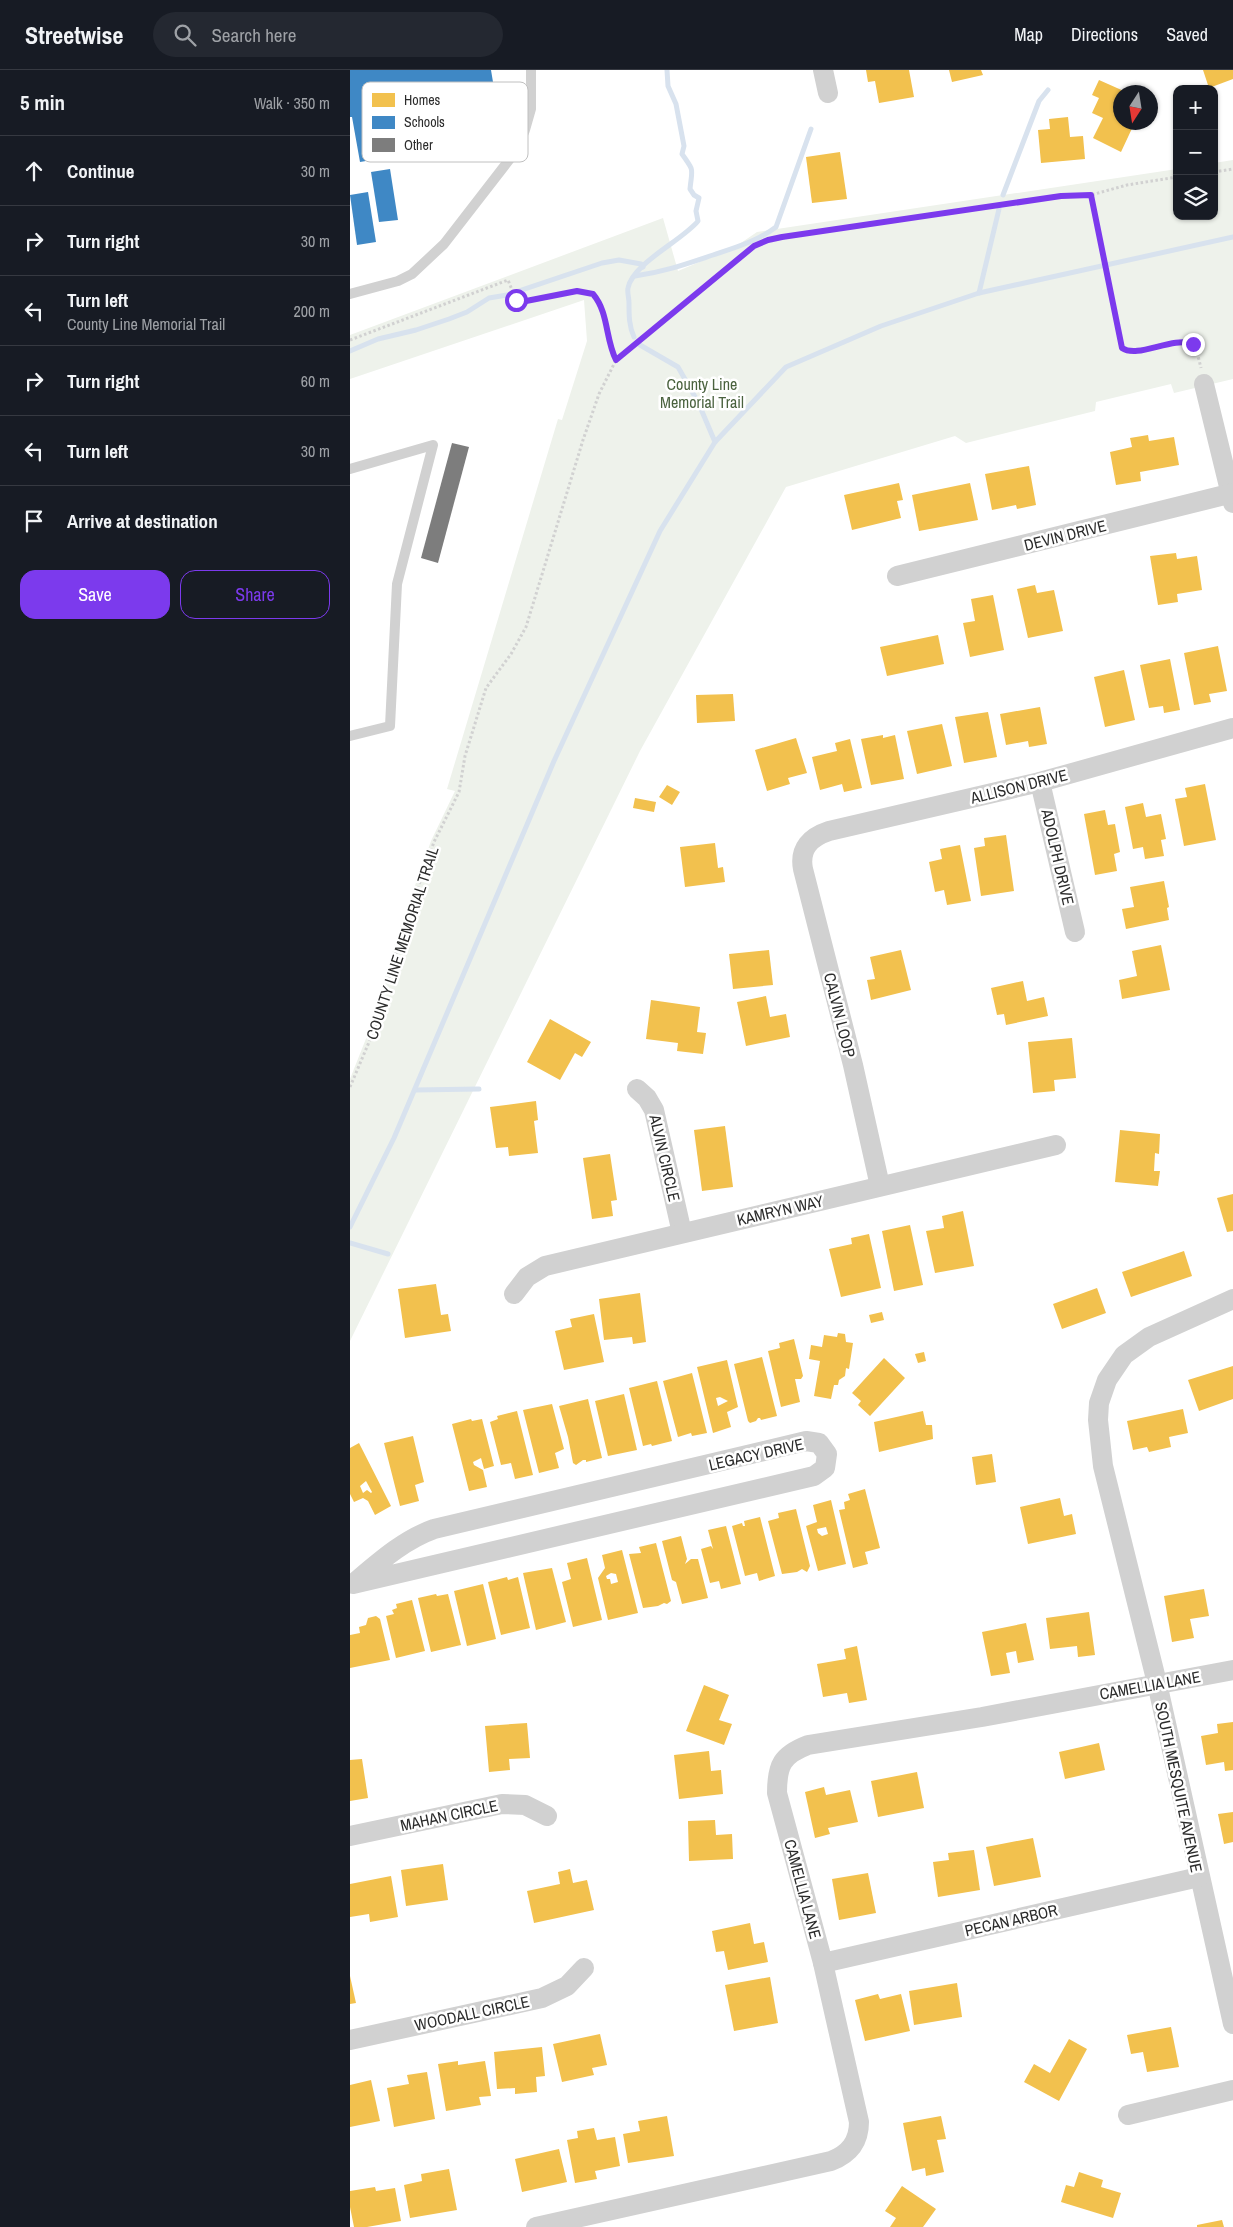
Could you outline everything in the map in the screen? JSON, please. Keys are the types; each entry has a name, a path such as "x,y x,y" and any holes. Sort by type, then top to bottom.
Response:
{"street":[{"path":"823,70 828,94"},
{"path":"1204,384 1232,497"},
{"name":"DEVIN DRIVE","path":"897,576 1232,497"},
{"name":"ALLISON DRIVE","path":"807,844 812,838 829,831 1040,782 1233,728"},
{"name":"ADOLPH DRIVE","path":"1040,782 1076,932"},
{"name":"CALVIN LOOP","path":"807,844 802,862 853,1065 880,1186"},
{"name":"ALVIN CIRCLE","path":"637,1089 647,1098 654,1110 682,1233"},
{"name":"KAMRYN WAY","path":"514,1294 527,1277 545,1266 1056,1145"},
{"name":"SOUTH MESQUITE AVENUE","path":"1233,1299 1135,1346 1124,1355 1114,1367 1107,1380 1099,1403 1098,1427 1103,1466 1157,1683 1233,2024"},
{"name":"LEGACY DRIVE","path":"806,1441 819,1443 827,1454 825,1468 814,1476 352,1586 408,1541 434,1529 806,1441"},
{"name":"CAMELLIA LANE","path":"536,2227 830,2161 839,2158 852,2147 859,2132 859,2122 823,1963 778,1793 778,1774 781,1763 788,1755 808,1745 982,1716 1233,1670"},
{"name":"MAHAN CIRCLE","path":"350,1836 502,1804 525,1805 547,1816"},
{"name":"PECAN ARBOR","path":"823,1963 1199,1877"},
{"name":"WOODALL CIRCLE","path":"350,2040 542,1998 567,1986 584,1968"},
{"path":"1128,2115 1233,2090"}],"lane":[{"path":"528,120 531,109 531,70"},
{"path":"350,294 398,282 412,274 444,244 507,162"},
{"path":"350,469 433,445 397,584 390,726 350,736"}],"path":[{"path":"1218,171 1233,169"},
{"name":"COUNTY LINE MEMORIAL TRAIL","path":"350,1087 375,1028 401,935 434,842 459,792 465,756 486,688 511,654 526,627 583,440 599,394 616,360 746,252 762,242 782,237 1061,196 1091,195 1127,185 1173,178"},
{"path":"1091,195 1120,345 1130,352 1181,341 1193,344 1198,352 1204,384"},
{"path":"350,340 508,280 518,301 577,291 593,294 602,305 612,351 616,360"}],"green space":[{"name":"County Line Memorial Trail","path":"1233,160 1233,379 1174,393 1171,384 1096,402 1095,411 966,443 955,436 786,487 640,751 350,1341 350,1079 371,1026 398,933 431,841 455,791 447,789 558,419 562,420 587,341 584,300 350,379 350,335 663,218 678,271 735,247 757,232 1173,170 1173,220 1218,220 1218,162"}],"building: Homes":[{"path":"866,70 909,70 914,97 879,103 875,81 868,82"},
{"path":"949,70 981,70 983,75 952,82"},
{"path":"1203,70 1233,70 1233,79 1217,85 1208,85"},
{"path":"1099,80 1113,86 1113,130 1131,130 1121,152 1093,138 1103,118 1092,113 1099,98 1092,95"},
{"path":"1068,117 1070,137 1083,136 1085,159 1041,163 1038,130 1050,129 1049,119"},
{"path":"840,152 847,199 812,203 806,157"},
{"path":"1148,435 1149,441 1174,437 1179,465 1140,472 1141,481 1116,485 1110,452 1132,447 1130,438"},
{"path":"1029,466 1036,505 1017,509 1016,505 992,510 985,474"},
{"path":"899,483 903,500 897,501 901,518 852,530 844,495"},
{"path":"970,483 978,520 919,531 912,495"},
{"path":"1176,553 1177,559 1197,556 1202,590 1177,594 1178,602 1158,605 1150,556"},
{"path":"1035,585 1037,593 1054,590 1063,631 1028,638 1017,589"},
{"path":"993,595 1004,650 970,657 963,623 975,621 971,599"},
{"path":"938,635 944,664 887,676 880,647"},
{"path":"1218,646 1227,691 1209,694 1211,702 1194,705 1184,653"},
{"path":"1170,659 1180,710 1164,713 1163,706 1149,708 1140,665"},
{"path":"1124,670 1135,720 1105,727 1094,677"},
{"path":"733,694 735,721 697,723 696,695"},
{"path":"1040,707 1047,744 1029,747 1028,741 1006,745 1000,714"},
{"path":"988,712 997,757 964,763 955,717"},
{"path":"942,724 952,766 917,774 907,731"},
{"path":"883,735 883,738 895,735 904,779 871,785 861,739"},
{"path":"796,738 807,773 788,778 790,784 767,791 755,750"},
{"path":"850,739 862,788 844,792 842,784 820,790 812,757 837,751 835,743"},
{"path":"1205,784 1216,840 1184,846 1175,799 1187,797 1185,788"},
{"path":"667,785 680,792 672,805 659,797"},
{"path":"635,798 656,802 654,812 633,808"},
{"path":"1143,803 1146,817 1161,814 1166,839 1161,840 1164,856 1145,859 1143,847 1133,849 1125,807"},
{"path":"1105,810 1108,825 1115,824 1120,852 1114,854 1117,871 1095,875 1084,814"},
{"path":"1006,835 1014,891 981,896 974,848 985,846 984,838"},
{"path":"715,843 718,868 723,867 725,882 685,887 680,847"},
{"path":"960,845 971,901 947,905 944,890 935,892 929,862 942,859 940,849"},
{"path":"1164,881 1169,907 1167,908 1169,920 1126,929 1122,909 1134,907 1130,887"},
{"path":"1161,945 1170,990 1122,999 1119,980 1137,976 1132,951"},
{"path":"769,950 773,985 733,989 729,954"},
{"path":"901,950 911,990 871,1000 867,980 875,979 870,957"},
{"path":"1023,981 1027,1001 1044,997 1048,1016 1006,1025 1004,1014 997,1015 991,988"},
{"path":"766,996 770,1017 786,1014 790,1037 746,1046 737,1002"},
{"path":"651,1000 700,1007 697,1032 706,1033 703,1054 677,1051 678,1043 646,1039"},
{"path":"550,1019 591,1042 582,1057 575,1053 560,1080 527,1062"},
{"path":"1072,1038 1076,1078 1054,1080 1055,1091 1033,1093 1028,1042"},
{"path":"536,1101 538,1120 534,1121 538,1153 509,1156 508,1147 496,1148 490,1107"},
{"path":"725,1126 733,1187 702,1191 694,1130"},
{"path":"1120,1130 1160,1134 1159,1154 1155,1153 1154,1171 1160,1171 1158,1186 1115,1182"},
{"path":"610,1154 617,1200 611,1201 613,1216 592,1219 583,1158"},
{"path":"1233,1194 1233,1231 1227,1232 1217,1198"},
{"path":"963,1211 974,1266 935,1273 926,1231 944,1228 942,1216"},
{"path":"910,1225 923,1285 894,1291 882,1231"},
{"path":"869,1234 881,1288 841,1297 829,1249 852,1244 851,1238"},
{"path":"1184,1251 1192,1276 1131,1297 1122,1272"},
{"path":"436,1284 441,1315 448,1314 451,1331 405,1338 398,1289"},
{"path":"1097,1288 1106,1313 1062,1329 1053,1304"},
{"path":"640,1293 646,1342 633,1344 632,1337 604,1340 599,1299"},
{"path":"882,1312 884,1320 871,1323 869,1315"},
{"path":"594,1314 604,1362 564,1370 555,1331 572,1327 570,1319"},
{"path":"838,1333 845,1334 846,1342 853,1343 849,1369 846,1368 845,1376 839,1380 838,1385 834,1385 831,1399 814,1396 820,1361 809,1359 811,1345 822,1347 824,1335 837,1337"},
{"path":"794,1339 803,1376 801,1379 795,1379 800,1402 781,1407 768,1351 780,1348 779,1343"},
{"path":"924,1352 926,1361 918,1363 915,1354"},
{"path":"762,1357 777,1416 761,1420 758,1418 750,1423 734,1364"},
{"path":"884,1358 905,1378 870,1416 858,1405 861,1401 852,1393"},
{"path":"727,1360 738,1407 727,1412 731,1427 713,1433 697,1367","holes":["720,1397 728,1401 718,1406 716,1398"]},
{"path":"1233,1366 1233,1399 1199,1411 1188,1380"},
{"path":"692,1373 707,1433 692,1436 691,1433 678,1437 663,1381"},
{"path":"657,1381 672,1441 652,1446 651,1444 643,1446 629,1388"},
{"path":"624,1394 637,1450 608,1456 595,1401"},
{"path":"588,1399 602,1458 586,1462 586,1460 583,1460 576,1465 573,1463 559,1406"},
{"path":"552,1404 564,1449 555,1453 559,1468 539,1473 523,1410"},
{"path":"1183,1409 1188,1433 1169,1437 1171,1447 1149,1452 1147,1447 1133,1450 1127,1421"},
{"path":"517,1411 533,1475 515,1479 511,1463 501,1465 490,1422 498,1419 497,1416"},
{"path":"923,1411 926,1425 932,1425 933,1439 879,1452 874,1422"},
{"path":"471,1419 472,1421 482,1419 494,1466 484,1469 481,1458 473,1462 474,1465 483,1470 487,1487 469,1491 452,1424"},
{"path":"413,1436 424,1482 415,1485 419,1501 400,1506 384,1443"},
{"path":"359,1443 391,1506 375,1515 368,1501 363,1498 354,1502 350,1494 350,1448","holes":["366,1481 372,1492 367,1490 363,1493 360,1486"]},
{"path":"992,1454 996,1482 976,1485 972,1457"},
{"path":"865,1489 880,1548 865,1552 868,1564 853,1568 839,1510 845,1509 844,1502 850,1500 848,1494"},
{"path":"1060,1498 1064,1516 1072,1514 1076,1534 1028,1544 1020,1507"},
{"path":"831,1500 846,1564 818,1571 806,1526 817,1522 813,1505","holes":["826,1527 828,1534 822,1536 818,1533 817,1529"]},
{"path":"796,1509 810,1566 807,1572 802,1569 797,1572 782,1574 768,1521 779,1518 778,1513"},
{"path":"760,1517 775,1576 759,1581 757,1573 745,1576 732,1526 742,1523 745,1526 744,1521"},
{"path":"726,1526 741,1584 721,1589 719,1581 710,1583 701,1549 711,1546 713,1549 708,1530"},
{"path":"681,1536 687,1559 685,1564 691,1559 698,1559 708,1598 682,1604 676,1582 672,1580 662,1541"},
{"path":"656,1543 671,1601 667,1604 643,1608 629,1554 641,1553 639,1547"},
{"path":"622,1550 638,1613 608,1620 598,1578 605,1568 602,1555","holes":["611,1573 616,1574 618,1582 611,1584 610,1579 607,1579 606,1576"]},
{"path":"587,1558 602,1620 573,1627 562,1582 571,1579 567,1563"},
{"path":"552,1568 566,1622 536,1630 523,1573"},
{"path":"507,1577 508,1580 518,1577 530,1628 501,1635 488,1582"},
{"path":"483,1584 496,1639 467,1646 454,1591"},
{"path":"1204,1589 1209,1616 1190,1619 1194,1638 1172,1642 1164,1596"},
{"path":"436,1594 437,1596 448,1594 461,1645 431,1652 418,1598"},
{"path":"412,1600 425,1651 396,1658 386,1616 394,1614 392,1610 397,1608 396,1604"},
{"path":"1089,1612 1095,1655 1078,1657 1077,1646 1050,1649 1046,1618"},
{"path":"376,1616 380,1619 390,1660 350,1668 350,1635 360,1633 359,1627 366,1625 368,1618"},
{"path":"1026,1623 1034,1660 1018,1663 1016,1651 1006,1653 1010,1673 991,1676 982,1632"},
{"path":"857,1646 867,1700 849,1703 847,1693 823,1697 817,1664 846,1659 844,1649"},
{"path":"704,1685 729,1695 719,1720 732,1724 724,1745 686,1731"},
{"path":"1233,1722 1233,1770 1225,1771 1224,1762 1206,1765 1201,1736 1218,1733 1217,1724"},
{"path":"527,1723 530,1758 509,1759 510,1770 489,1772 485,1726"},
{"path":"1099,1743 1105,1770 1065,1779 1059,1752"},
{"path":"709,1751 711,1771 721,1770 723,1794 679,1799 674,1755"},
{"path":"362,1759 368,1798 350,1801 350,1760"},
{"path":"917,1772 924,1808 878,1817 871,1781"},
{"path":"824,1787 826,1795 850,1790 858,1822 828,1828 830,1834 815,1838 805,1792"},
{"path":"1233,1812 1233,1842 1224,1844 1218,1814"},
{"path":"715,1820 716,1835 732,1834 733,1859 689,1861 688,1821"},
{"path":"1033,1838 1041,1877 994,1886 986,1847"},
{"path":"974,1850 980,1890 938,1897 933,1862 949,1860 948,1853"},
{"path":"443,1864 448,1900 406,1906 401,1870"},
{"path":"570,1869 573,1883 587,1880 594,1910 534,1923 527,1891 560,1884 558,1872"},
{"path":"868,1873 876,1913 839,1920 832,1879"},
{"path":"391,1876 398,1917 370,1922 369,1914 350,1917 350,1884"},
{"path":"750,1923 754,1944 764,1942 768,1962 728,1970 724,1951 716,1952 712,1931"},
{"path":"350,1976 356,2003 350,2004"},
{"path":"770,1977 778,2023 734,2031 725,1985"},
{"path":"957,1983 962,2017 914,2025 909,1991"},
{"path":"878,1994 880,1999 901,1994 910,2031 865,2041 855,2000"},
{"path":"1171,2027 1179,2067 1147,2072 1143,2052 1131,2054 1127,2035"},
{"path":"600,2034 607,2065 592,2068 594,2075 562,2082 553,2044"},
{"path":"1069,2039 1087,2049 1059,2101 1024,2082 1034,2064 1050,2073"},
{"path":"542,2047 545,2076 536,2077 537,2092 515,2094 515,2088 497,2089 494,2052"},
{"path":"458,2061 458,2065 485,2061 491,2096 479,2097 481,2105 446,2111 438,2064"},
{"path":"427,2072 435,2119 394,2127 387,2088 409,2084 407,2075"},
{"path":"371,2080 380,2121 350,2127 350,2085"},
{"path":"667,2116 674,2156 628,2163 623,2134 640,2131 638,2121"},
{"path":"941,2116 946,2139 937,2140 944,2172 926,2176 925,2168 912,2171 903,2123"},
{"path":"594,2128 597,2140 615,2137 620,2166 595,2171 597,2179 575,2183 567,2140 578,2138 577,2131"},
{"path":"559,2149 567,2182 522,2192 515,2159"},
{"path":"449,2169 457,2210 410,2218 404,2185 422,2181 421,2174"},
{"path":"1079,2172 1103,2180 1101,2187 1121,2193 1113,2218 1061,2202 1066,2185 1074,2187"},
{"path":"902,2186 936,2209 923,2227 890,2227 896,2218 885,2211"},
{"path":"375,2187 376,2191 395,2188 401,2221 367,2227 354,2227 350,2207 350,2191"},
{"path":"1222,2220 1224,2227 1197,2227 1197,2225"}],"building: Schools":[{"path":"350,70 491,70 493,82 362,82 362,162 360,162 352,117 350,117"},
{"path":"390,169 398,220 379,222 371,172"},
{"path":"368,192 376,242 357,245 350,195"}],"building: Other":[{"path":"452,443 469,447 438,563 421,558"}],"waterway":[{"path":"634,337 631,329 628,291 632,279 648,261 698,221 696,211 699,198 690,189 692,170 682,154 684,146 676,104 668,86 667,70"},
{"path":"1003,195 1039,101 1048,90"},
{"path":"635,276 675,267 729,250 754,240 776,227 811,129"},
{"path":"979,293 999,209"},
{"path":"350,1227 394,1138 554,761 660,531 715,442 786,367 881,326 979,293 1233,237"},
{"path":"350,351 378,339 416,330 449,319 467,312 489,298 507,295 602,263 619,260 641,264 643,267"},
{"path":"640,345 678,367 698,402 715,442"},
{"path":"415,1090 479,1089"},
{"path":"350,1243 388,1254"}],"route":[{"path":"516,300 521,302 582,290 593,294 602,305 612,351 616,360 641,337 754,246 762,242 782,237 1061,196 1091,195 1122,348 1130,352 1181,341 1193,344"}]}
